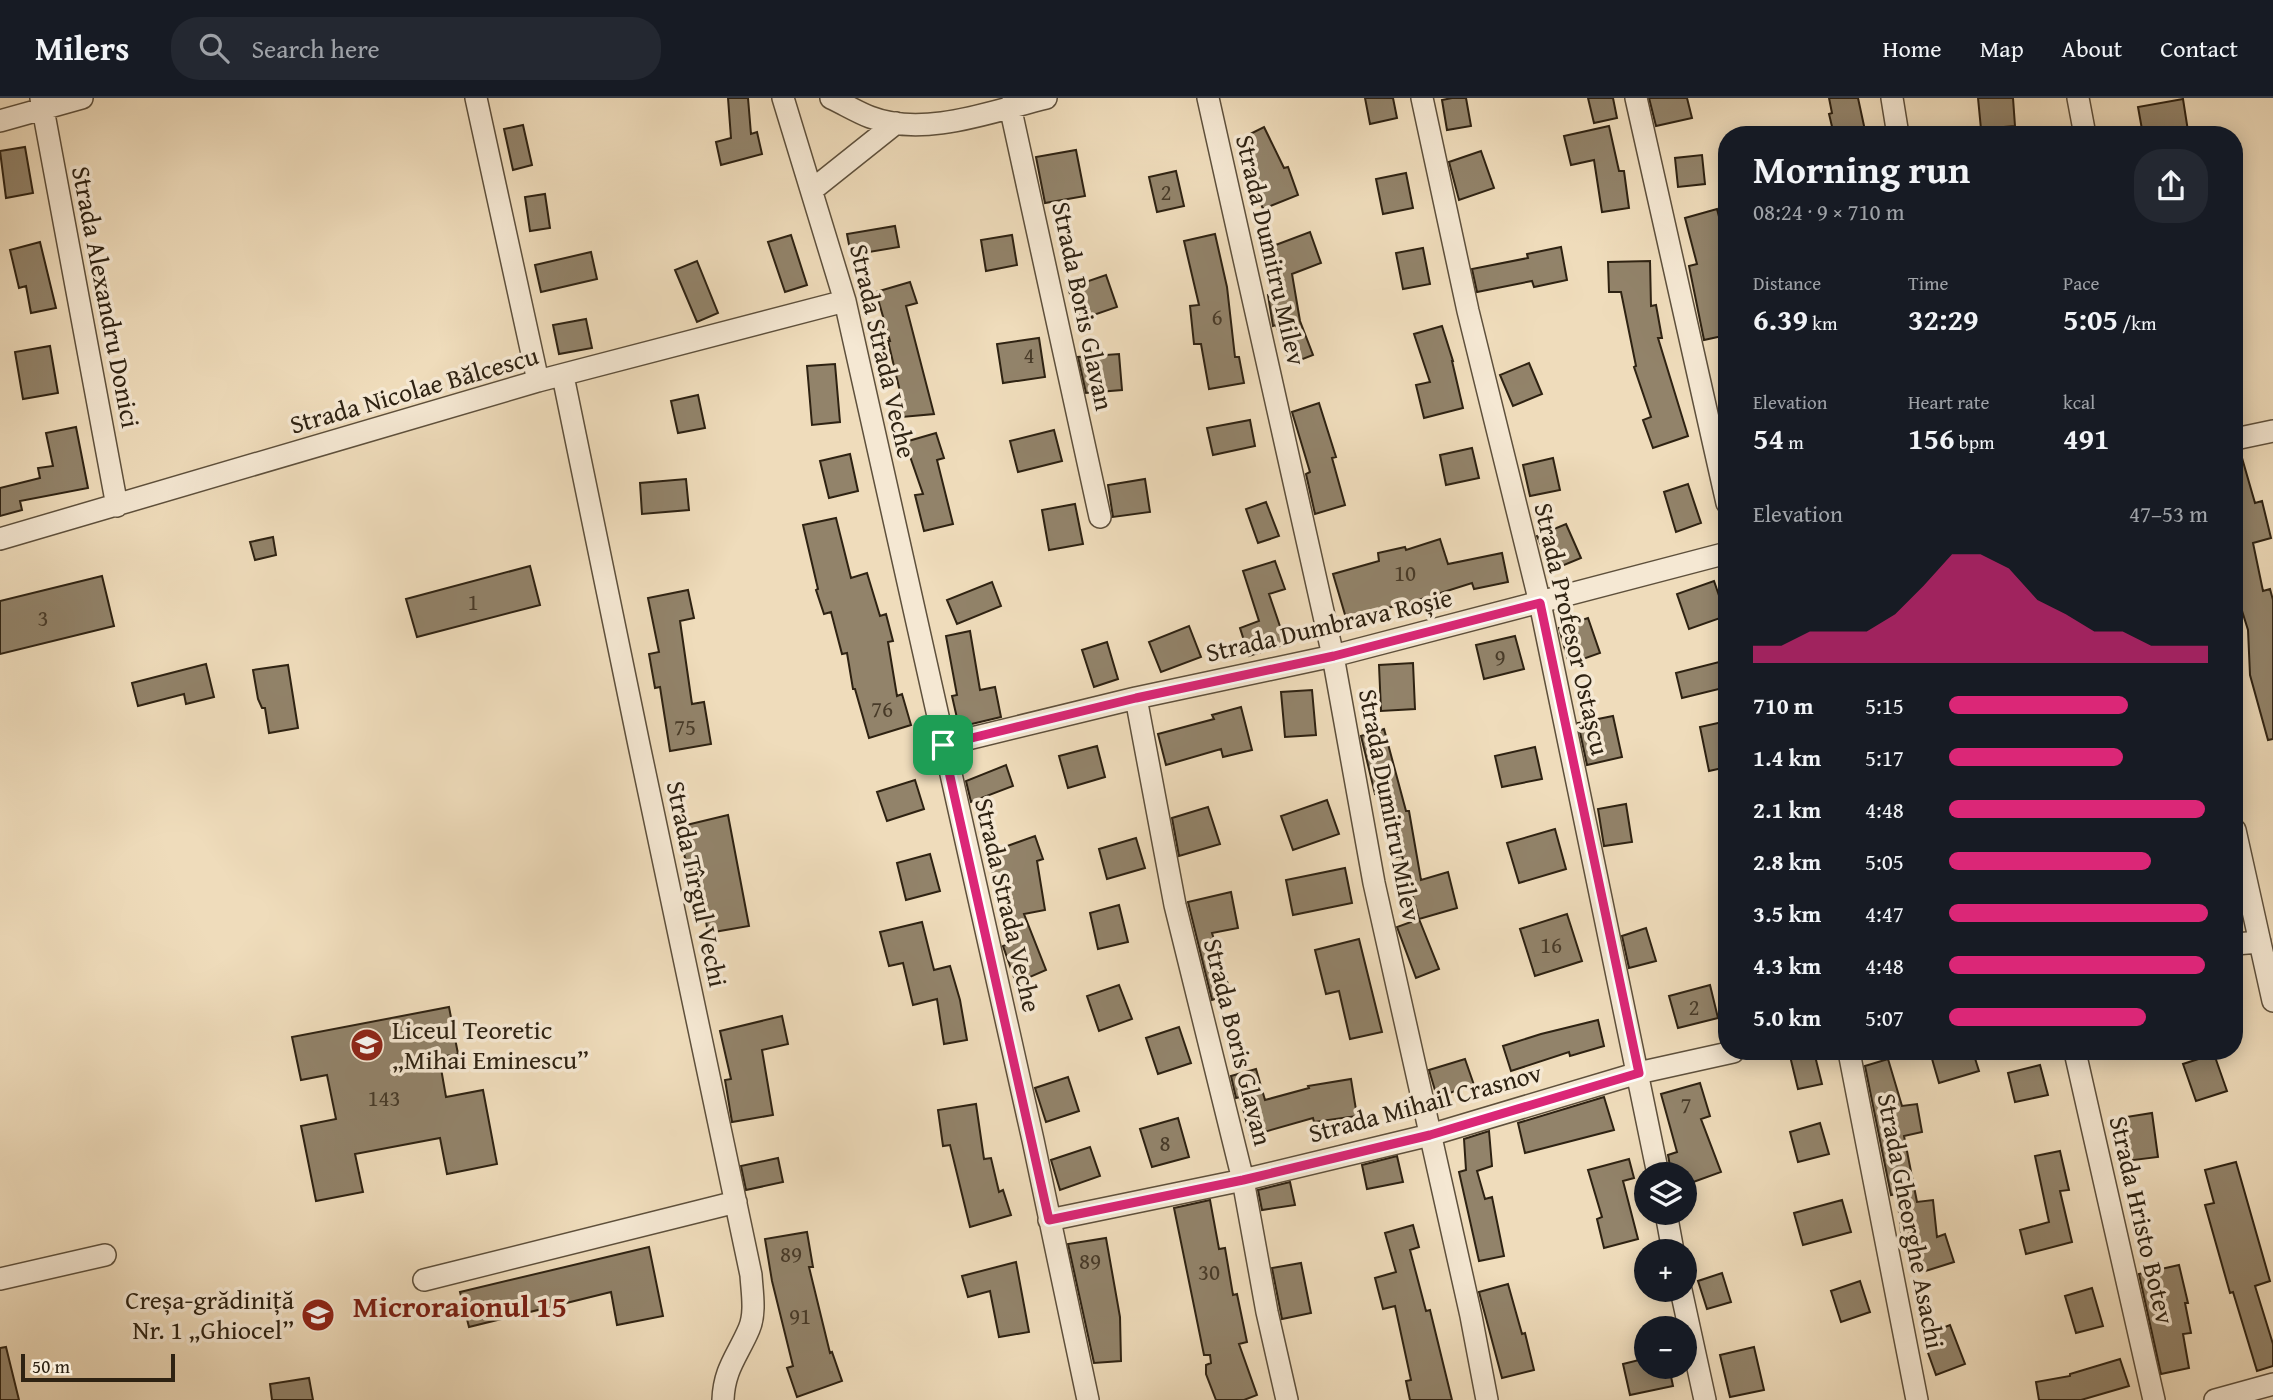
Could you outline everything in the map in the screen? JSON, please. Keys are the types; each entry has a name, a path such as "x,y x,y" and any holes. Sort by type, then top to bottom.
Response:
{"street":[{"path":"0,121 42,103 82,98"},
{"path":"476,98 538,381"},
{"name":"Strada Strada Veche","path":"783,98 845,301 1088,1400"},
{"path":"831,98 872,118 896,123 943,123 1046,98"},
{"name":"Strada Dumitru Milev","path":"1208,98 1334,656 1374,883 1471,1316 1487,1400"},
{"name":"Strada Profesor Ostașcu","path":"1422,98 1468,311 1540,603 1656,1162"},
{"path":"1636,98 1718,463"},
{"path":"1892,98 1897,126"},
{"path":"2078,98 2083,126"},
{"name":"Strada Alexandru Donici","path":"42,103 117,506"},
{"name":"Strada Boris Glavan","path":"1010,106 1100,517"},
{"path":"813,190 896,123"},
{"name":"Strada Nicolae Bălcescu","path":"0,539 538,381 845,301"},
{"name":"Strada Tîrgul Vechi","path":"564,376 751,1275 753,1305 750,1327 730,1363 723,1386 723,1400"},
{"path":"2243,437 2273,431"},
{"name":"Strada Dumbrava Roșie","path":"943,745 1136,698 1334,656 1718,555"},
{"name":"Strada Boris Glavan","path":"1136,698 1175,905 1243,1180 1267,1312 1287,1400"},
{"path":"2243,866 2260,942 2269,963 2273,1001"},
{"path":"2243,943 2260,942"},
{"name":"Strada Mihail Crasnov","path":"1049,1220 1243,1180 1430,1135 1639,1073 1718,1055"},
{"name":"Strada Gheorghe Asachi","path":"1851,1060 1917,1400"},
{"name":"Strada Hristo Botev","path":"2077,1060 2154,1400"},
{"path":"424,1280 736,1202"},
{"path":"0,1279 105,1255"},
{"path":"1684,1302 1705,1400"},
{"path":"2215,1400 2273,1384"}],"building":[{"path":"728,98 748,98 751,134 757,132 762,154 721,165 716,142 731,138"},
{"path":"1365,98 1393,98 1397,118 1370,124"},
{"path":"1466,98 1471,126 1447,130 1442,100"},
{"path":"1588,98 1613,98 1617,118 1594,123"},
{"path":"1649,98 1687,98 1692,118 1656,126"},
{"path":"1829,98 1858,98 1864,126 1832,126 1829,114 1832,113"},
{"path":"1978,98 2013,98 2015,126 1981,126"},
{"path":"2183,99 2187,126 2141,126 2138,107"},
{"path":"523,125 532,165 513,170 504,129"},
{"path":"1609,126 1619,171 1624,171 1629,208 1602,212 1594,160 1571,165 1564,136"},
{"path":"1264,127 1284,168 1288,167 1298,195 1263,209 1252,181 1256,179 1236,141"},
{"path":"25,147 33,193 6,198 0,151"},
{"path":"1076,150 1085,196 1045,203 1036,157"},
{"path":"1481,151 1494,188 1459,200 1449,162"},
{"path":"1702,155 1705,184 1678,187 1675,158"},
{"path":"1176,171 1184,206 1157,212 1149,177"},
{"path":"1406,173 1413,208 1383,214 1376,179"},
{"path":"545,194 550,228 530,231 525,197"},
{"path":"1717,209 1718,213 1718,337 1704,340 1689,266 1697,264 1685,218"},
{"path":"895,226 899,247 851,255 847,234"},
{"path":"1310,232 1321,263 1292,274 1300,321 1313,355 1290,364 1276,325 1273,326 1268,295 1281,293 1265,249"},
{"path":"1215,234 1227,287 1235,357 1239,357 1244,383 1209,389 1201,344 1194,344 1190,306 1199,305 1184,241"},
{"path":"791,235 807,285 785,292 768,242"},
{"path":"1012,235 1017,265 986,271 981,240"},
{"path":"40,242 56,308 31,313 26,286 19,288 10,250"},
{"path":"1561,247 1567,280 1534,287 1532,281 1477,292 1472,269 1528,258 1527,254"},
{"path":"1423,248 1430,284 1403,289 1396,253"},
{"path":"591,252 597,279 541,292 535,265"},
{"path":"697,261 718,313 697,322 675,270"},
{"path":"1650,261 1651,306 1656,305 1662,338 1658,338 1688,436 1653,448 1643,420 1651,417 1634,367 1636,366 1621,292 1609,292 1608,262"},
{"path":"1106,275 1117,307 1079,320 1068,288"},
{"path":"910,282 917,303 906,306 934,414 902,417 898,400 902,400 890,341 876,292"},
{"path":"586,319 592,348 559,354 553,325"},
{"path":"1442,326 1463,408 1424,418 1416,385 1430,382 1414,334"},
{"path":"1039,338 1045,377 1003,383 997,344"},
{"path":"50,346 58,393 23,399 15,352"},
{"path":"1119,354 1122,390 1086,393 1078,357"},
{"path":"1529,363 1542,394 1513,406 1500,375"},
{"path":"835,364 840,422 812,425 807,366"},
{"path":"698,395 705,428 678,433 671,401"},
{"path":"1319,403 1336,457 1332,458 1345,505 1315,514 1306,474 1310,472 1292,412"},
{"path":"1250,420 1255,446 1213,455 1207,428"},
{"path":"76,427 88,488 20,501 22,510 0,516 0,488 40,478 38,468 53,466 46,433"},
{"path":"1054,430 1062,461 1018,472 1010,441"},
{"path":"936,433 944,458 937,460 953,524 924,531 915,495 923,494 905,442"},
{"path":"1472,448 1479,478 1446,485 1440,455"},
{"path":"850,454 858,491 829,498 820,461"},
{"path":"1553,458 1560,490 1530,496 1523,465"},
{"path":"2243,461 2255,503 2262,501 2271,538 2253,543 2263,591 2270,589 2273,600 2273,739 2268,740 2250,675 2248,630 2243,614"},
{"path":"686,479 689,510 642,514 640,483"},
{"path":"1145,479 1150,512 1113,517 1108,485"},
{"path":"1688,484 1701,523 1676,532 1664,492"},
{"path":"1266,502 1279,536 1258,543 1246,509"},
{"path":"1075,504 1083,544 1049,550 1042,510"},
{"path":"836,518 851,578 867,573 880,616 886,614 893,641 888,642 897,696 902,694 911,725 869,738 853,689 847,653 842,654 831,612 824,614 816,590 818,589 803,525"},
{"path":"1566,524 1581,558 1552,570 1537,536"},
{"path":"273,537 276,555 255,560 250,542"},
{"path":"1440,539 1448,564 1502,553 1508,582 1474,589 1472,583 1412,602 1346,618 1333,574 1379,561 1378,553 1405,547 1406,550"},
{"path":"1275,561 1285,589 1269,594 1286,644 1249,656 1240,628 1259,621 1243,571"},
{"path":"530,566 540,605 417,637 406,599"},
{"path":"102,576 114,626 0,654 0,601"},
{"path":"1714,581 1718,593 1718,619 1689,629 1677,594"},
{"path":"992,582 1001,606 957,624 947,600"},
{"path":"688,590 694,618 680,621 692,704 704,702 711,744 670,751 660,687 655,688 649,654 659,652 648,598"},
{"path":"1588,618 1600,653 1569,664 1559,628"},
{"path":"1189,626 1201,657 1161,672 1149,642"},
{"path":"970,631 980,690 995,687 1001,717 959,727 952,696 957,695 946,636"},
{"path":"1515,636 1524,669 1484,679 1476,645"},
{"path":"1107,642 1118,679 1094,687 1082,650"},
{"path":"1718,662 1718,689 1682,698 1676,673"},
{"path":"1413,663 1415,709 1381,711 1379,665"},
{"path":"206,664 214,697 186,704 184,694 138,706 132,683"},
{"path":"288,665 298,728 269,733 265,708 262,708 258,699 253,670"},
{"path":"1312,690 1316,735 1285,737 1281,692"},
{"path":"1241,707 1252,750 1223,757 1221,749 1166,765 1158,734 1214,719 1212,715"},
{"path":"1613,716 1622,757 1587,765 1578,723"},
{"path":"1718,723 1718,769 1709,771 1700,727"},
{"path":"1384,729 1406,811 1409,811 1421,880 1448,872 1457,908 1419,919 1402,856 1392,858 1380,792 1375,794 1361,736"},
{"path":"1097,746 1105,777 1068,788 1059,756"},
{"path":"1535,747 1542,779 1502,787 1495,756"},
{"path":"1006,765 1013,786 971,802 966,781"},
{"path":"915,780 924,809 887,821 877,792"},
{"path":"1327,800 1339,834 1293,850 1281,816"},
{"path":"1626,804 1632,842 1604,846 1598,809"},
{"path":"1208,807 1220,844 1179,856 1172,818"},
{"path":"728,815 749,926 708,933 697,869 688,871 678,827"},
{"path":"1555,829 1566,869 1519,883 1507,843"},
{"path":"1035,836 1043,859 1037,861 1045,910 1024,914 1046,970 1016,983 1003,946 1013,942 1001,874 994,877 985,854"},
{"path":"1136,838 1145,868 1107,879 1099,849"},
{"path":"930,854 940,891 906,900 897,863"},
{"path":"1345,868 1352,903 1293,915 1286,880"},
{"path":"1231,892 1238,928 1212,933 1231,994 1212,1000 1188,902"},
{"path":"1119,905 1128,942 1098,949 1090,913"},
{"path":"1567,914 1582,961 1535,976 1520,929"},
{"path":"1419,919 1439,969 1416,978 1397,927"},
{"path":"922,922 934,970 950,966 960,1000 967,1040 944,1044 937,999 913,1005 903,963 889,966 880,932"},
{"path":"1646,928 1656,961 1629,968 1622,936"},
{"path":"1359,939 1382,1032 1350,1039 1339,991 1326,994 1315,950"},
{"path":"1119,985 1132,1019 1099,1031 1087,996"},
{"path":"1710,985 1718,1018 1678,1028 1669,996"},
{"path":"449,1007 458,1054 439,1057 446,1097 483,1090 497,1164 447,1174 440,1138 355,1154 363,1192 316,1201 301,1126 336,1119 327,1075 301,1080 292,1037"},
{"path":"782,1016 788,1044 762,1050 773,1115 732,1122 725,1080 731,1079 720,1031"},
{"path":"1598,1020 1604,1046 1570,1056 1569,1052 1511,1071 1503,1046"},
{"path":"1179,1027 1191,1063 1158,1074 1146,1038"},
{"path":"1465,1059 1474,1085 1437,1097 1429,1070"},
{"path":"1791,1060 1816,1060 1822,1084 1798,1089"},
{"path":"1888,1060 1902,1106 1917,1104 1922,1132 1904,1136 1917,1202 1933,1200 1937,1237 1945,1234 1954,1262 1916,1274 1901,1232 1897,1194 1891,1195 1865,1066"},
{"path":"1932,1060 1976,1060 1979,1071 1939,1083"},
{"path":"2195,1060 2216,1060 2227,1091 2196,1101 2183,1064"},
{"path":"2040,1065 2048,1095 2015,1102 2008,1073"},
{"path":"1256,1069 1265,1100 1309,1088 1308,1086 1351,1079 1357,1116 1314,1122 1313,1118 1250,1136 1240,1097 1236,1098 1231,1076"},
{"path":"1068,1077 1079,1111 1046,1122 1035,1088"},
{"path":"1700,1083 1710,1116 1701,1119 1721,1172 1697,1181 1697,1162 1669,1162 1668,1155 1677,1152 1661,1094"},
{"path":"1604,1097 1614,1130 1525,1153 1518,1123"},
{"path":"976,1104 984,1159 991,1158 999,1192 1003,1190 1011,1215 970,1227 950,1145 943,1146 938,1110"},
{"path":"2152,1113 2158,1157 2126,1161 2120,1118"},
{"path":"1178,1118 1189,1157 1152,1167 1140,1129"},
{"path":"1820,1123 1829,1154 1798,1162 1790,1132"},
{"path":"1489,1131 1492,1166 1477,1171 1485,1199 1492,1197 1504,1256 1479,1261 1459,1172 1466,1170 1464,1139"},
{"path":"1090,1147 1100,1176 1060,1190 1051,1160"},
{"path":"2060,1151 2069,1190 2060,1191 2072,1242 2026,1254 2020,1230 2049,1222 2035,1156"},
{"path":"1397,1156 1403,1182 1367,1189 1362,1165"},
{"path":"778,1158 783,1182 746,1190 741,1166"},
{"path":"1629,1159 1634,1178 1623,1181 1638,1239 1604,1248 1597,1219 1602,1217 1588,1170"},
{"path":"2236,1162 2270,1281 2255,1286 2273,1344 2273,1366 2257,1371 2233,1292 2230,1293 2205,1205 2214,1203 2205,1170"},
{"path":"1290,1182 1295,1205 1262,1210 1258,1190"},
{"path":"1210,1200 1219,1249 1225,1248 1233,1295 1237,1294 1247,1342 1239,1344 1257,1395 1244,1400 1216,1400 1206,1374 1206,1365 1211,1363 1210,1355 1204,1355 1174,1208"},
{"path":"1842,1200 1851,1232 1803,1245 1794,1213"},
{"path":"1413,1225 1419,1247 1410,1250 1426,1311 1430,1310 1452,1400 1410,1400 1406,1381 1411,1380 1395,1306 1383,1309 1375,1278 1396,1272 1385,1233"},
{"path":"807,1232 813,1267 809,1267 830,1353 832,1352 842,1381 797,1397 787,1368 793,1366 772,1281 765,1239"},
{"path":"1106,1238 1120,1317 1121,1361 1094,1363 1068,1244"},
{"path":"649,1247 663,1316 617,1325 611,1292 469,1327 460,1292"},
{"path":"1016,1262 1029,1332 999,1337 990,1291 968,1297 962,1276"},
{"path":"1301,1263 1311,1313 1282,1319 1272,1268"},
{"path":"2179,1265 2188,1303 2185,1303 2191,1333 2183,1334 2189,1368 2161,1374 2139,1274"},
{"path":"1722,1273 1731,1302 1707,1309 1698,1281"},
{"path":"1860,1281 1870,1312 1841,1322 1831,1291"},
{"path":"1508,1284 1534,1370 1502,1378 1479,1292"},
{"path":"2092,1288 2103,1326 2076,1333 2065,1296"},
{"path":"1950,1325 1965,1364 1936,1375 1922,1336"},
{"path":"6,1347 19,1400 0,1400 0,1348"},
{"path":"1754,1347 1764,1390 1730,1397 1720,1355"},
{"path":"2120,1359 2129,1386 2081,1400 2039,1400 2036,1382 2070,1376"},
{"path":"1634,1361 1634,1379 1672,1379 1673,1386 1630,1395 1623,1364"},
{"path":"309,1378 313,1400 272,1400 270,1384"}],"place":[{"name":"Liceul Teoretic „Mihai Eminescu”","path":"367,1045"},
{"name":"Creșa-grădiniță Nr. 1 „Ghiocel”","path":"318,1315"}],"district":[{"name":"Microraionul 15","path":"460,1307"}],"route":[{"path":"1540,603 1639,1073 1430,1135 1243,1180 1049,1220 943,745 1136,698 1334,656 1540,603"}]}
